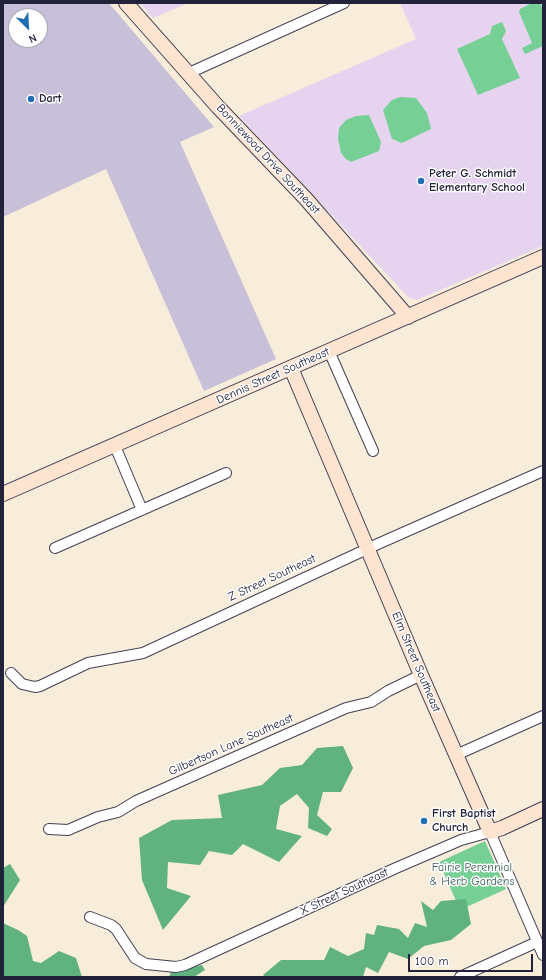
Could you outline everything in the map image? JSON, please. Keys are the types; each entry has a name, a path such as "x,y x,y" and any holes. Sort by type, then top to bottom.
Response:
{"street":[{"name":"Bonniewood Drive Southeast","path":"126,3 218,107 306,199 408,317"},
{"path":"189,73 344,3"},
{"name":"Dennis Street Southeast","path":"3,494 543,257"},
{"path":"329,351 373,451"},
{"name":"Elm Street Southeast","path":"291,368 421,675 543,955"},
{"path":"115,446 142,510"},
{"name":"Z Street Southeast","path":"11,673 22,684 35,687 88,663 143,653 368,548 543,471"},
{"path":"55,548 226,473"},
{"name":"Gilbertson Lane Southeast","path":"49,829 68,830 98,817 118,812 136,801 346,708 371,702 388,691 421,675"},
{"path":"456,755 543,716"},
{"name":"X Street Southeast","path":"90,918 111,925 135,958 146,964 176,968 396,868 461,840 502,828 543,809"},
{"path":"460,977 537,942"}],"shaded area":[{"path":"3,3 109,3 214,127 180,142 276,359 204,391 106,169 3,217"},
{"path":"140,3 188,3 153,18"},
{"name":"Peter G. Schmidt Elementary School","path":"400,3 543,3 543,246 417,300 408,297 239,116 416,39"}],"green space":[{"path":"532,3 540,3 543,9 543,46 525,54 522,48 532,43 519,12 520,9"},
{"path":"502,22 506,31 502,39 520,78 478,95 457,49 490,34 492,26"},
{"path":"400,97 416,98 427,113 431,129 402,143 392,139 383,110 392,100"},
{"path":"369,115 381,142 379,151 351,162 341,153 338,139 339,128 346,120 356,116"},
{"path":"343,746 353,768 341,792 323,792 317,815 332,829 327,836 308,828 309,808 297,794 280,806 276,829 302,836 279,862 243,844 232,855 209,851 200,865 168,862 167,888 191,896 163,930 142,880 139,838 172,820 222,818 218,795 262,785 280,768 302,765 317,748"},
{"name":"Fairie Perennial & Herb Gardens","path":"485,841 506,889 460,910 439,862"},
{"path":"10,864 20,880 3,907 3,868"},
{"path":"466,899 471,924 451,940 424,946 408,959 389,952 378,973 366,967 363,977 265,977 263,975 281,960 324,960 330,947 348,956 364,949 366,933 374,935 377,925 399,929 408,938 415,923 427,927 421,901 433,910 441,901"},
{"path":"3,923 27,936 33,961 41,963 59,951 76,958 82,977 3,977"},
{"path":"202,965 205,970 194,977 169,977 171,972"}],"place":[{"name":"Dart","path":"31,99"},
{"name":"Peter G. Schmidt Elementary School","path":"421,181"},
{"name":"First Baptist Church","path":"424,821"}]}
